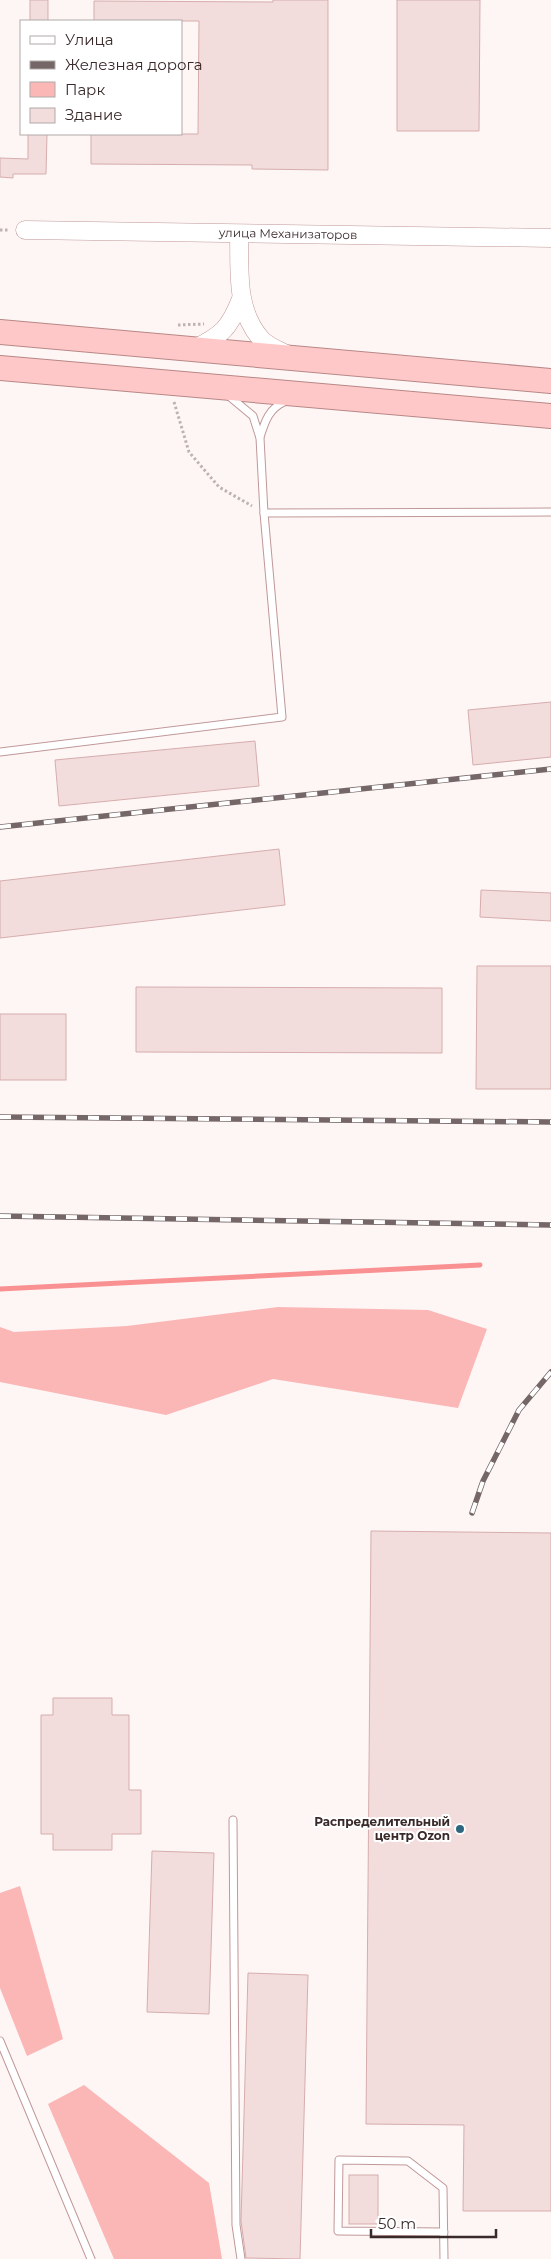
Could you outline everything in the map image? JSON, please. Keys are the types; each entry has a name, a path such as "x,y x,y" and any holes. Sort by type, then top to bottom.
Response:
{"highway":[{"path":"0,332 551,381"},
{"path":"0,368 551,416"}],"street":[{"name":"улица Механизаторов","path":"25,230 551,238"},
{"path":"194,350 218,337 233,319 240,299 239,234"},
{"path":"240,299 249,321 262,340 293,358"}],"lane":[{"path":"0,752 282,717 264,513 260,438 253,416 236,400 213,388"},
{"path":"260,438 266,417 278,404 300,395"},
{"path":"264,513 551,512"},
{"path":"233,1820 236,2225 241,2259"},
{"path":"0,2041 91,2259"},
{"path":"444,2232 338,2231 339,2160 408,2161 443,2188 444,2232 444,2259"}],"path":[{"path":"174,401 189,452 219,487 264,513"}],"green space":[{"path":"278,1307 428,1310 487,1329 458,1408 273,1379 166,1415 0,1382 0,1327 14,1332 127,1326"},
{"path":"20,1886 63,2039 27,2056 0,1988 0,1893"},
{"path":"84,2085 209,2183 222,2259 114,2259 48,2104"}],"building":[{"path":"30,0 48,0 48,20 30,20"},
{"path":"273,0 328,0 328,170 252,169 252,165 91,164 91,135 198,134 199,21 94,20 94,1 273,2"},
{"path":"397,0 480,0 479,131 397,131"},
{"path":"28,135 47,135 46,174 13,174 13,178 0,177 0,158 28,159"},
{"path":"551,702 551,757 473,765 468,710"},
{"path":"255,741 259,786 59,806 55,760"},
{"path":"279,849 285,905 0,938 0,881"},
{"path":"481,890 551,893 551,921 480,917"},
{"path":"477,966 551,966 551,1089 476,1089"},
{"path":"136,987 442,988 442,1053 136,1052"},
{"path":"0,1014 66,1014 66,1080 0,1080"},
{"name":"Распределительный центр Ozon","path":"371,1531 551,1533 551,2211 463,2211 464,2125 366,2124"},
{"path":"53,1698 112,1698 112,1715 129,1715 129,1790 141,1790 141,1834 112,1834 112,1850 53,1850 53,1834 41,1834 41,1715 53,1715"},
{"path":"152,1851 214,1853 209,2014 147,2012"},
{"path":"248,1973 308,1975 300,2259 246,2258 241,2221"},
{"path":"349,2175 378,2175 378,2224 349,2224"}],"waterway":[{"path":"0,1289 480,1265"}],"railway":[{"path":"0,827 551,769"},
{"path":"0,1117 551,1122"},
{"path":"0,1216 551,1225"},
{"path":"472,1513 483,1481 519,1410 551,1372"}],"place":[{"name":"Распределительный центр Ozon","path":"460,1829"}]}
